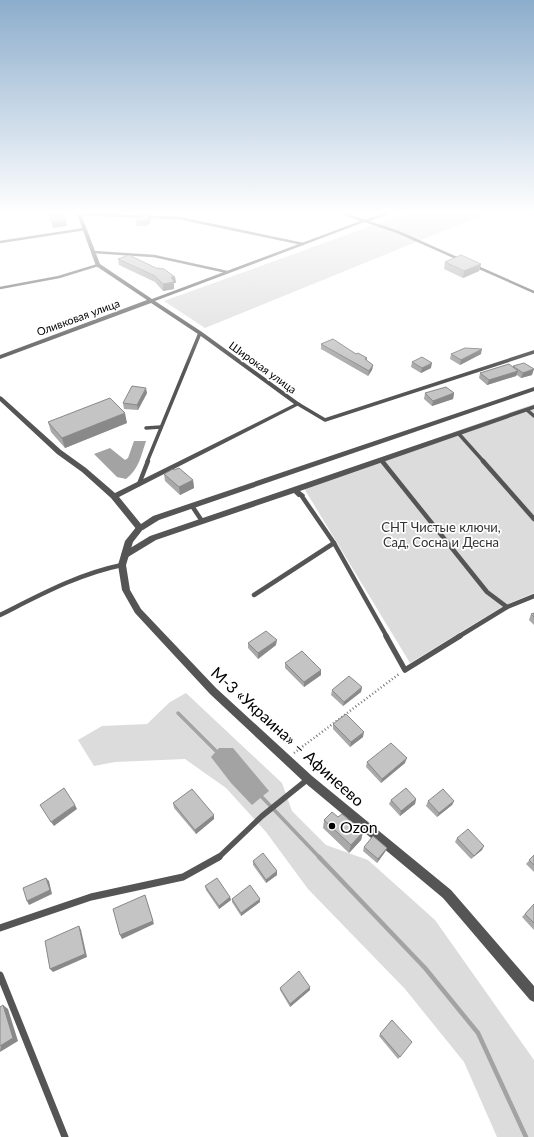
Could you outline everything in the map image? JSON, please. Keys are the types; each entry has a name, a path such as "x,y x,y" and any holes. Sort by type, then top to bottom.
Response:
{"street":[{"name":"Широкая улица","path":"101,267 200,333 298,404 114,496"},
{"name":"Оливковая улица","path":"0,357 240,267"},
{"path":"123,560 129,541 140,528 156,518 534,389"},
{"path":"0,398 59,452 114,496 140,528"},
{"path":"123,560 153,538 202,521 298,493 382,460 531,408"},
{"name":"М-3 «Украина» – Афинеево","path":"123,560 126,590 138,611 213,691 308,779 447,894 534,996"}],"lane":[{"path":"0,288 59,277 91,267"},
{"path":"210,267 227,272"},
{"path":"477,267 534,292"},
{"path":"139,484 161,426 200,333"},
{"path":"298,404 325,420 534,352"},
{"path":"531,408 534,416"},
{"path":"146,428 161,426"},
{"path":"459,434 534,519"},
{"path":"382,460 488,592 507,607"},
{"path":"298,493 334,543 405,670 507,607 534,596"},
{"path":"192,506 202,521"},
{"path":"254,595 334,543"},
{"path":"0,614 83,576 123,560"},
{"path":"0,928 91,897 183,877 220,857 262,816 308,779"},
{"path":"0,975 65,1137"}],"path":[{"path":"288,761 292,755 351,709 405,670"}],"green space":[{"path":"258,267 355,267 205,328 164,301"},
{"name":"СНТ Чистые ключи, Сад, Сосна и Десна","path":"534,404 534,593 505,605 410,663 302,485"},
{"path":"186,693 282,783 292,811 326,845 368,860 435,920 534,1060 534,1137 497,1137 464,1062 405,989 308,889 266,832 226,788 185,759 115,762 94,766 78,740 102,726 147,724 170,702"}],"shaded area":[{"path":"134,441 146,441 137,467 126,479 117,477 94,454 110,448 125,460 128,458"},
{"path":"219,748 233,748 269,791 252,805 231,783 211,757"}],"building":[{"path":"136,267 154,267 164,269 175,277 171,277 174,282 163,284 155,276"},
{"path":"456,267 474,267 464,271"},
{"path":"333,339 356,354 358,353 367,358 365,359 373,365 369,371 321,344"},
{"path":"465,348 482,349 461,360 451,354"},
{"path":"422,357 432,363 422,368 412,362"},
{"path":"524,363 534,369 523,373 513,366"},
{"path":"509,364 518,371 489,380 480,373"},
{"path":"132,386 146,388 137,405 123,403"},
{"path":"446,387 454,393 433,401 425,393"},
{"path":"110,398 125,413 62,438 48,422"},
{"path":"179,468 193,480 179,487 164,474 173,469"},
{"path":"266,631 277,640 258,653 248,643"},
{"path":"302,651 321,670 304,682 285,663"},
{"path":"349,676 362,687 344,702 332,690"},
{"path":"346,714 364,732 351,742 333,724"},
{"path":"391,743 407,758 382,779 367,762"},
{"path":"64,788 75,805 51,822 40,805"},
{"path":"406,788 416,799 401,811 391,800"},
{"path":"192,789 214,815 195,830 173,803"},
{"path":"443,789 454,801 439,813 428,801"},
{"path":"332,812 338,817 342,814 363,832 351,845 324,820"},
{"path":"468,829 484,846 474,856 457,838"},
{"path":"373,836 387,848 378,859 364,847"},
{"path":"263,853 277,871 266,880 253,861"},
{"path":"534,855 534,865 529,860"},
{"path":"46,878 50,890 27,901 23,888"},
{"path":"217,878 230,897 219,906 205,886"},
{"path":"250,885 260,899 241,913 232,899"},
{"path":"145,895 153,921 120,935 113,909"},
{"path":"534,904 534,923 525,914"},
{"path":"79,926 85,954 50,969 45,941"},
{"path":"299,971 310,987 290,1004 280,988"},
{"path":"3,1005 13,1038 0,1046 0,1007"},
{"path":"392,1020 412,1042 400,1057 380,1034"}],"waterway":[{"path":"178,713 219,754"},
{"path":"260,795 320,858"},
{"path":"319,857 425,968 478,1033 526,1137"}],"place":[{"name":"Ozon","path":"332,826"}]}
